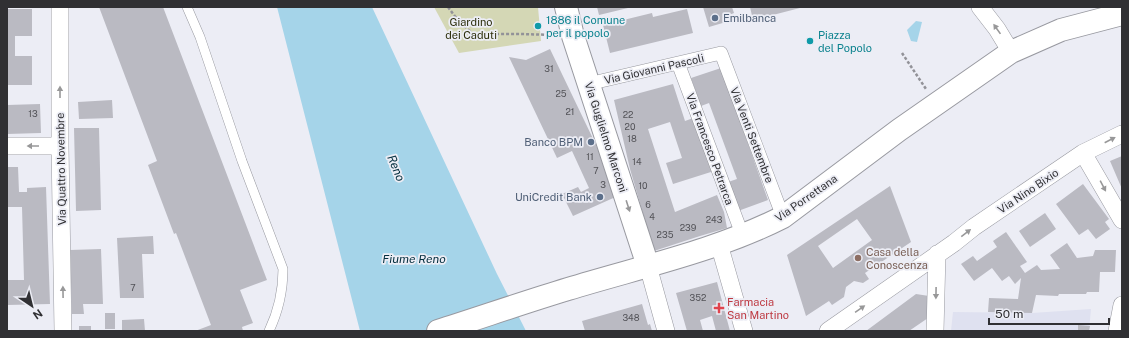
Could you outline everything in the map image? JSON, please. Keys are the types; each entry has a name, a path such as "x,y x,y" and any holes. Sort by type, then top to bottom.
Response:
{"main road":[{"name":"Via Guglielmo Marconi","path":"566,7 573,36 588,84 648,266"},
{"name":"Via Porrettana","path":"438,331 568,289 719,244 742,234 764,227 784,217 900,130 1011,52 1061,30 1122,14"}],"street":[{"name":"Via Quattro Novembre","path":"60,7 60,146 63,331"},
{"path":"980,7 997,29 1011,52"},
{"name":"Via Giovanni Pascoli","path":"588,84 721,53"},
{"name":"Via Venti Settembre","path":"721,53 784,217"},
{"name":"Via Francesco Petrarca","path":"678,63 742,234"},
{"name":"Via Nino Bixio","path":"828,331 974,227 1084,153 1122,134"},
{"path":"7,146 60,146"},
{"path":"1084,153 1120,212"},
{"path":"719,244 744,331"},
{"path":"935,331 937,254"},
{"path":"648,266 666,331"},
{"path":"1118,331 1122,306"}],"lane":[{"path":"187,7 200,38 242,161 283,269 283,283 269,331"}],"path":[{"path":"448,7 457,19 473,34 573,36"},
{"path":"902,53 924,85"}],"shaded area":[{"path":"1091,309 1089,331 951,331 953,312 1032,313"}],"green space":[{"name":"Giardino dei Caduti","path":"434,7 538,7 541,41 459,53"}],"water":[{"name":"Fiume Reno","path":"277,7 372,7 497,274 526,331 360,331"},
{"path":"916,21 922,22 917,42 911,41 907,30"}],"building":[{"path":"99,7 163,7 267,280 240,290 253,323 242,327 243,331 195,331 211,325 148,165 157,161"},
{"path":"597,7 628,7 628,8 599,15"},
{"path":"703,7 732,7 734,13 724,17 726,22 709,27"},
{"path":"750,7 800,7 800,8 753,20"},
{"path":"7,9 32,9 32,36 15,36 15,56 32,56 32,85 7,85"},
{"path":"687,9 693,33 610,53 603,25 652,13 653,17"},
{"path":"550,49 620,195 573,216 562,194 578,187 581,192 589,188 572,151 557,158 509,57 526,60"},
{"path":"721,68 768,200 738,211 728,182 737,179 709,103 701,106 691,78"},
{"path":"673,84 685,121 696,117 714,171 673,184 666,163 682,158 670,122 648,129 675,212 717,195 724,212 727,228 654,251 630,169 614,100"},
{"path":"112,100 113,118 79,119 78,102"},
{"path":"40,104 41,133 7,134 7,105"},
{"path":"74,128 99,128 101,210 76,211"},
{"path":"1122,156 1122,189 1110,161"},
{"path":"7,167 18,167 19,192 27,192 27,188 46,187 50,304 7,305 7,280 24,280 22,207 8,207"},
{"path":"1083,184 1109,219 1105,222 1110,229 1096,239 1088,229 1079,235 1056,204"},
{"path":"890,186 911,242 865,273 869,279 863,283 854,281 846,287 844,297 832,305 829,301 806,316 787,255","holes":["857,219 872,240 833,268 818,246"]},
{"path":"1045,213 1056,229 1030,247 1019,231"},
{"path":"1006,232 1027,262 1020,266 1025,273 1037,265 1041,270 1060,269 1050,255 1067,243 1077,258 1093,256 1095,250 1116,250 1115,272 1100,272 1099,292 1087,292 1086,294 1059,294 1058,296 1036,295 1032,313 988,312 989,298 1018,299 1021,278 1015,284 1009,276 1002,281 992,268 974,281 961,264 973,256 977,261 997,247 993,241"},
{"path":"153,236 154,254 142,254 144,298 120,298 117,238"},
{"path":"101,249 103,304 83,304 84,314 72,314 70,250"},
{"path":"717,282 730,331 716,331 712,316 700,320 703,331 687,331 676,293"},
{"path":"916,294 929,296 928,318 909,331 866,331"},
{"path":"642,304 648,325 650,324 652,331 585,331 582,321"},
{"path":"105,313 115,313 115,329 105,329"},
{"path":"144,319 145,331 122,331 122,320"},
{"path":"1078,325 1090,326 1089,331 1078,331"},
{"path":"79,326 91,326 91,331 79,331"}],"place":[{"name":"Emilbanca","path":"715,18"},
{"name":"1886 il Comune per il popolo","path":"538,26"},
{"name":"Piazza del Popolo","path":"810,41"},
{"name":"Banco BPM","path":"591,142"},
{"name":"UniCredit Bank","path":"600,197"},
{"name":"Casa della Conoscenza","path":"858,258"},
{"name":"Farmacia San Martino","path":"719,308"}],"water label":[{"name":"Reno","path":"396,168"}]}
